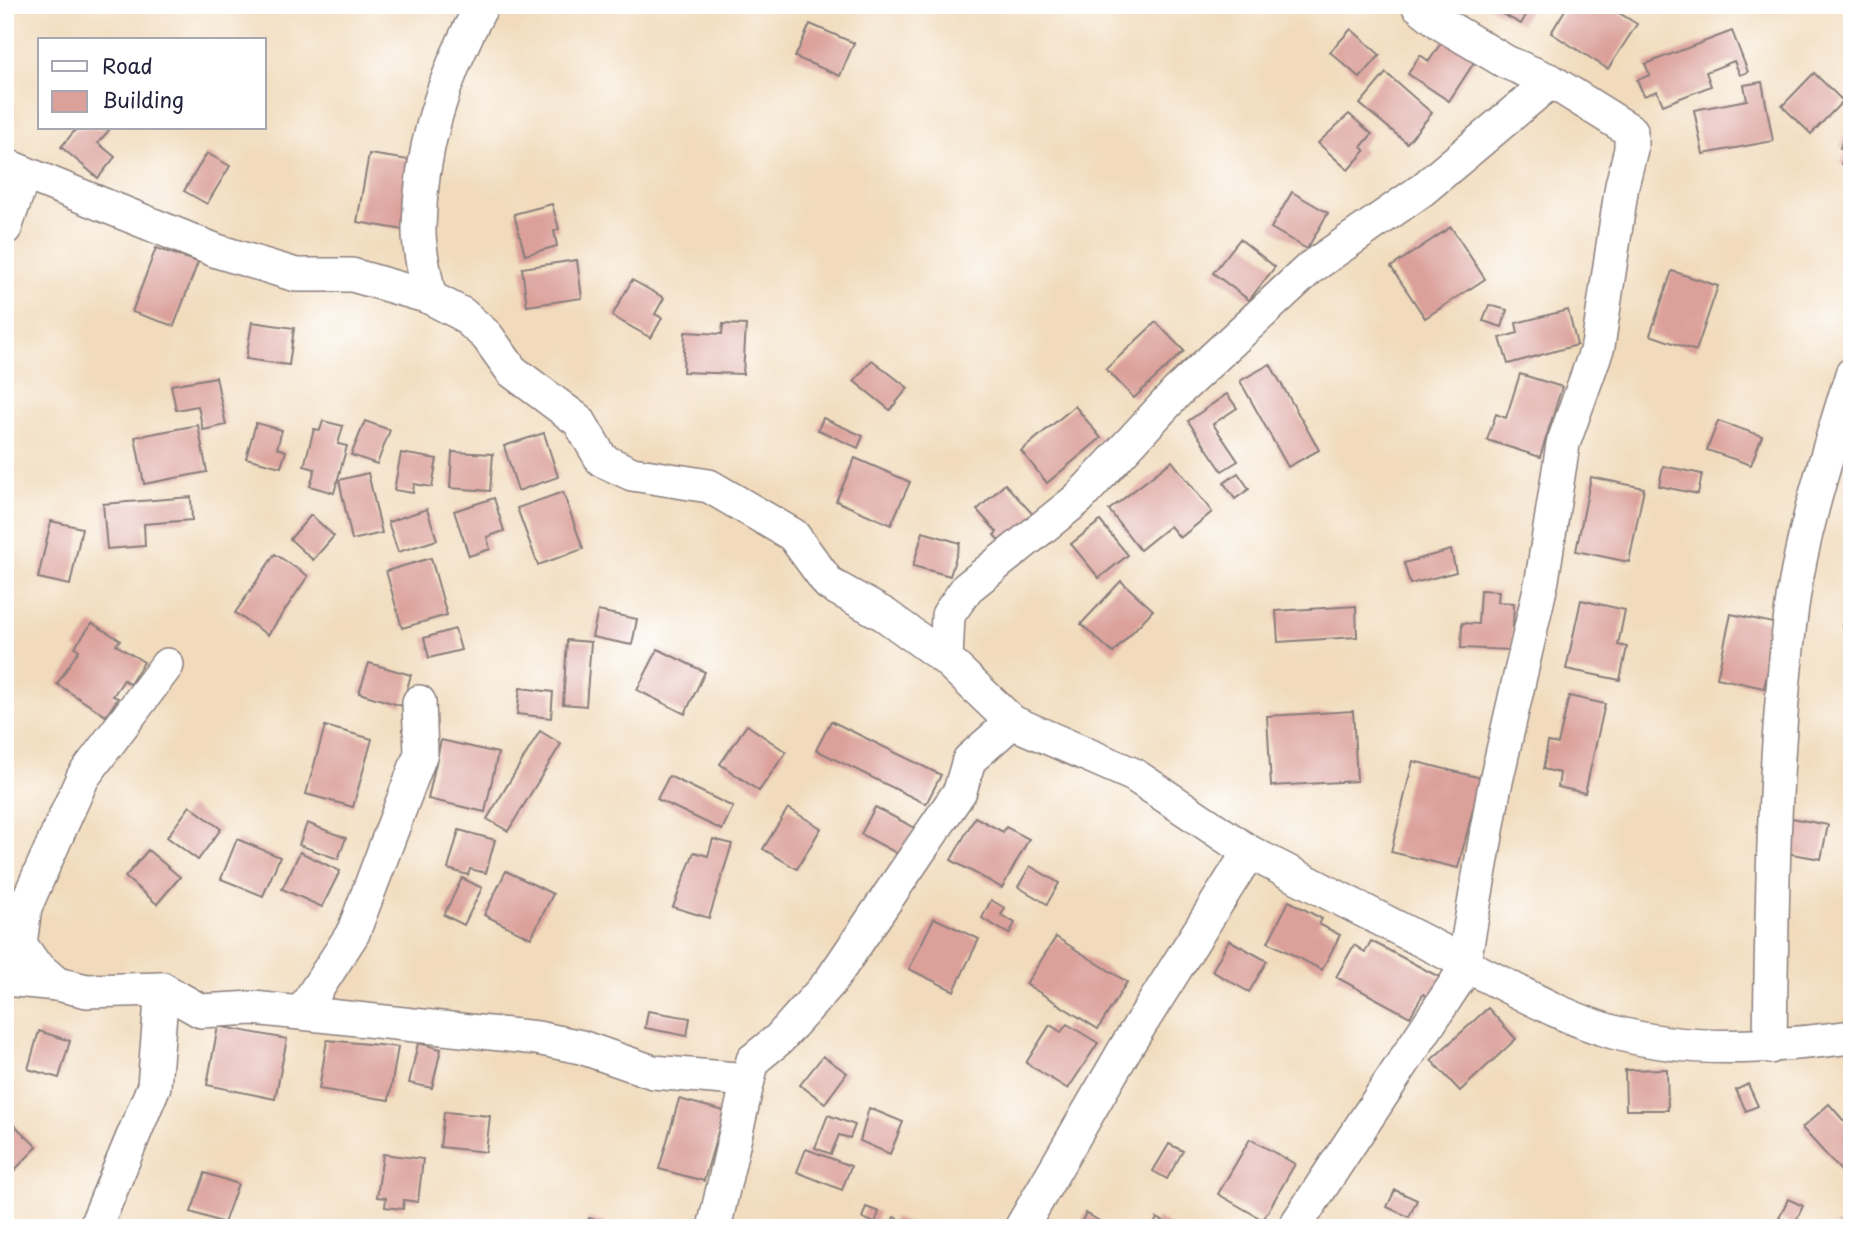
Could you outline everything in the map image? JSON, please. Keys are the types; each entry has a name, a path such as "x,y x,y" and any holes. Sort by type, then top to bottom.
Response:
{"street":[{"path":"429,297 419,229 425,163 439,96 459,46 482,5"},
{"path":"1294,1228 1466,964 1494,790 1542,580 1563,444 1598,346 1622,185 1631,149 1631,131 1551,81 1506,62 1442,24 1418,5"},
{"path":"946,659 948,615 967,588 1077,499 1178,391 1310,268 1422,190 1551,81"},
{"path":"5,228 14,169 217,251 296,275 352,275 429,297 462,314 487,335 512,371 579,421 602,460 632,474 709,486 793,535 829,584 885,614 946,659 1012,722 1134,775 1250,852 1466,964 1612,1032 1653,1041 1770,1048 1852,1037"},
{"path":"1770,1048 1773,848 1793,605 1822,473 1852,374"},
{"path":"57,984 34,964 13,939 83,777 167,665"},
{"path":"302,1012 353,933 402,805 421,753 419,702"},
{"path":"714,1228 753,1060 779,1039 838,971 960,791 969,760 1012,722"},
{"path":"1021,1228 1128,1044 1250,852"},
{"path":"5,979 57,984 87,991 162,989 201,1011 253,1008 537,1038 581,1047 653,1072 748,1080"},
{"path":"95,1228 154,1086 162,989"}],"building":[{"path":"1486,5 1532,5 1521,24"},
{"path":"1568,5 1606,5 1637,24 1608,69 1551,33"},
{"path":"810,24 854,43 840,76 795,57"},
{"path":"1351,29 1380,55 1360,78 1330,52"},
{"path":"1732,31 1748,72 1740,75 1734,61 1706,72 1711,86 1663,105 1657,91 1644,96 1637,80 1650,75 1645,64"},
{"path":"1445,37 1477,58 1449,101 1408,74 1420,55 1429,61"},
{"path":"1386,73 1432,113 1407,143 1360,104"},
{"path":"1814,73 1843,101 1811,134 1782,106"},
{"path":"1762,82 1773,141 1703,154 1694,110 1747,100 1744,85"},
{"path":"1349,114 1372,134 1361,147 1365,151 1348,170 1318,143"},
{"path":"1851,118 1852,168 1841,164 1847,150 1840,148"},
{"path":"75,130 109,130 98,143 115,157 98,178 61,147"},
{"path":"207,153 230,166 207,204 184,191"},
{"path":"369,154 416,161 404,230 357,222"},
{"path":"1292,192 1328,213 1307,249 1271,228"},
{"path":"552,204 559,229 554,231 557,246 525,255 514,214"},
{"path":"1451,227 1485,279 1425,318 1391,267"},
{"path":"1240,239 1275,267 1249,300 1213,273"},
{"path":"156,248 198,262 174,326 132,312"},
{"path":"577,260 582,298 527,306 522,268"},
{"path":"1672,271 1718,286 1696,351 1650,335"},
{"path":"632,280 664,298 655,314 662,318 651,338 612,316"},
{"path":"1489,305 1507,310 1502,327 1483,321"},
{"path":"1568,310 1577,345 1508,364 1500,338 1518,333 1516,323"},
{"path":"252,322 294,328 289,365 246,359"},
{"path":"1156,322 1184,351 1134,398 1106,369"},
{"path":"723,324 746,325 743,374 683,372 685,332 722,334"},
{"path":"872,360 908,388 890,410 854,381"},
{"path":"1270,364 1319,450 1288,467 1240,381"},
{"path":"1520,374 1562,387 1540,457 1487,440 1496,414 1506,418"},
{"path":"216,377 226,425 203,430 198,406 176,410 171,385"},
{"path":"1227,394 1237,408 1213,424 1238,461 1222,471 1188,421"},
{"path":"1075,406 1101,438 1047,483 1021,451"},
{"path":"823,418 863,436 858,448 818,430"},
{"path":"323,421 343,426 338,444 347,446 334,493 310,486 315,469 304,466 314,429 320,430"},
{"path":"365,421 390,430 377,464 351,455"},
{"path":"1718,421 1762,436 1751,465 1707,450"},
{"path":"256,423 282,430 277,448 286,451 281,467 246,458"},
{"path":"198,425 207,472 144,484 135,437"},
{"path":"544,433 558,477 518,491 504,446"},
{"path":"452,452 493,454 490,491 450,488"},
{"path":"401,453 437,459 432,487 414,484 413,493 394,490"},
{"path":"855,458 910,482 891,525 836,501"},
{"path":"1172,461 1212,512 1180,538 1170,526 1140,550 1109,510"},
{"path":"1663,466 1702,474 1698,494 1659,486"},
{"path":"368,473 382,533 352,540 339,480"},
{"path":"1238,473 1249,489 1235,499 1224,483"},
{"path":"1591,477 1644,488 1629,562 1576,551"},
{"path":"1005,484 1040,522 1009,551 994,535 997,532 977,510"},
{"path":"563,492 583,549 538,565 517,508"},
{"path":"191,497 192,520 144,524 145,546 107,549 103,504"},
{"path":"494,498 504,531 487,537 490,549 469,556 454,511"},
{"path":"427,509 437,540 398,552 388,522"},
{"path":"311,515 334,536 313,560 290,539"},
{"path":"51,521 82,528 70,585 38,578"},
{"path":"1100,521 1128,555 1099,578 1071,544"},
{"path":"923,532 960,543 950,576 913,566"},
{"path":"1451,550 1456,572 1410,584 1404,563"},
{"path":"275,554 308,576 268,635 235,613"},
{"path":"431,558 447,615 402,628 386,571"},
{"path":"1852,565 1852,584 1846,582"},
{"path":"1121,581 1153,610 1113,653 1081,624"},
{"path":"1480,590 1499,591 1498,602 1514,603 1512,650 1461,648 1462,623 1478,624"},
{"path":"1581,600 1625,610 1618,645 1627,647 1620,680 1566,669"},
{"path":"1848,600 1852,601 1852,628 1842,626"},
{"path":"1356,606 1357,637 1278,642 1276,611"},
{"path":"598,611 637,619 632,645 592,637"},
{"path":"1731,614 1778,624 1764,688 1717,678"},
{"path":"92,623 120,640 116,645 144,662 130,684 124,680 113,696 118,698 106,716 57,684 79,650 75,647"},
{"path":"455,629 461,650 429,658 424,638"},
{"path":"567,640 591,642 586,706 563,704"},
{"path":"658,649 705,672 685,714 637,690"},
{"path":"369,663 411,675 402,706 359,693"},
{"path":"520,688 553,692 551,718 517,714"},
{"path":"1569,696 1605,704 1585,793 1558,787 1560,773 1543,769 1548,742 1558,744"},
{"path":"1353,711 1357,781 1271,786 1267,716"},
{"path":"831,721 941,775 926,804 816,750"},
{"path":"747,725 786,752 759,791 720,764"},
{"path":"325,726 372,739 353,807 306,794"},
{"path":"540,731 561,744 508,831 487,819"},
{"path":"441,740 498,753 485,812 428,799"},
{"path":"1413,761 1481,778 1458,868 1391,852"},
{"path":"669,776 733,807 722,830 657,799"},
{"path":"190,806 221,829 198,860 167,837"},
{"path":"875,807 915,828 900,855 861,834"},
{"path":"788,808 821,828 797,869 763,849"},
{"path":"1781,816 1828,825 1821,859 1775,851"},
{"path":"975,817 1003,832 1006,827 1029,839 1002,888 951,860"},
{"path":"307,823 346,838 338,859 299,845"},
{"path":"459,830 495,840 486,873 470,869 468,875 448,869"},
{"path":"237,839 280,857 263,896 221,879"},
{"path":"713,839 732,844 709,918 673,907 694,852 708,856"},
{"path":"148,850 180,877 157,904 125,877"},
{"path":"300,852 340,871 322,907 282,889"},
{"path":"1030,866 1059,883 1047,904 1018,887"},
{"path":"506,871 553,894 531,938 484,915"},
{"path":"462,878 482,888 464,925 444,915"},
{"path":"991,900 1005,908 1001,915 1015,923 1009,934 982,918"},
{"path":"1289,901 1322,919 1319,924 1340,935 1322,970 1268,942"},
{"path":"934,918 979,939 954,991 909,969"},
{"path":"1056,937 1127,982 1098,1029 1026,984"},
{"path":"1229,940 1267,961 1249,992 1212,971"},
{"path":"1371,941 1443,979 1432,999 1423,994 1410,1017 1336,977 1354,945 1365,952"},
{"path":"1488,1008 1516,1039 1460,1091 1431,1060"},
{"path":"648,1011 690,1018 687,1036 645,1028"},
{"path":"1067,1024 1098,1043 1068,1089 1026,1063 1050,1025 1061,1032"},
{"path":"218,1026 287,1039 275,1099 207,1085"},
{"path":"39,1031 70,1041 59,1078 28,1069"},
{"path":"327,1040 398,1047 389,1100 319,1089"},
{"path":"418,1043 441,1049 432,1088 409,1083"},
{"path":"823,1056 847,1073 825,1103 800,1085"},
{"path":"1667,1069 1668,1110 1626,1110 1625,1070"},
{"path":"1748,1084 1758,1106 1746,1111 1736,1090"},
{"path":"679,1099 724,1111 704,1181 659,1169"},
{"path":"1829,1104 1852,1130 1852,1183 1802,1128"},
{"path":"869,1108 903,1122 890,1154 860,1141"},
{"path":"444,1112 490,1116 486,1152 440,1147"},
{"path":"828,1115 855,1125 850,1138 839,1135 831,1154 815,1148"},
{"path":"7,1118 37,1147 5,1180 5,1120"},
{"path":"1250,1139 1295,1164 1263,1220 1218,1194"},
{"path":"1169,1144 1183,1151 1167,1179 1153,1171"},
{"path":"806,1149 851,1166 842,1190 797,1172"},
{"path":"383,1154 423,1159 418,1202 404,1200 403,1209 385,1207 386,1198 377,1197"},
{"path":"205,1173 238,1184 224,1223 191,1212"},
{"path":"1395,1190 1417,1200 1409,1217 1387,1207"},
{"path":"1788,1199 1803,1206 1794,1225 1779,1218"},
{"path":"866,1207 879,1212 875,1223 862,1218"},
{"path":"1086,1213 1111,1228 1078,1228"},
{"path":"894,1217 916,1228 889,1228"},
{"path":"1847,1217 1852,1228 1834,1228"},
{"path":"589,1218 608,1224 607,1228 586,1228"},
{"path":"1157,1218 1168,1224 1165,1228 1152,1228"}]}
